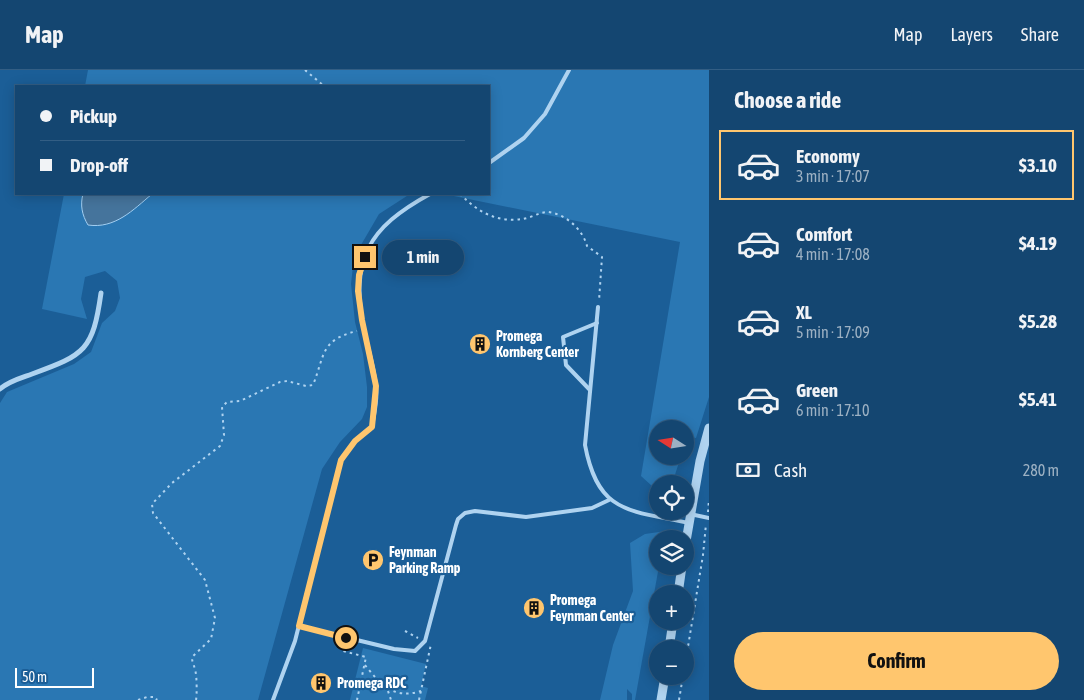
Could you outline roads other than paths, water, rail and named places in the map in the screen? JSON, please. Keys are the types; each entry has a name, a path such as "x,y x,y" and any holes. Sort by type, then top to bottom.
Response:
{"street":[{"path":"0,389 16,380 60,364 76,355 91,337 97,320 101,292"},
{"path":"694,493 709,428"},
{"path":"661,700 664,685"}],"lane":[{"path":"490,162 524,138 545,114 570,70"},
{"path":"273,700 295,641 341,460 355,441 372,427 376,386 358,291 359,275 373,239 388,222 406,207 428,195"},
{"path":"598,307 585,445 588,463 595,481 609,500 636,512 649,514"},
{"path":"590,389 566,365 563,338 597,323"},
{"path":"299,626 405,652 415,651 425,641 456,525 458,519 465,513 475,511 526,517 592,508 609,500"},
{"path":"694,519 709,518"}],"place":[{"name":"Promega Kornberg Center","path":"480,344"},
{"name":"Feynman Parking Ramp","path":"373,560"},
{"name":"Promega Feynman Center","path":"534,608"},
{"name":"Promega RDC","path":"321,683"}]}
